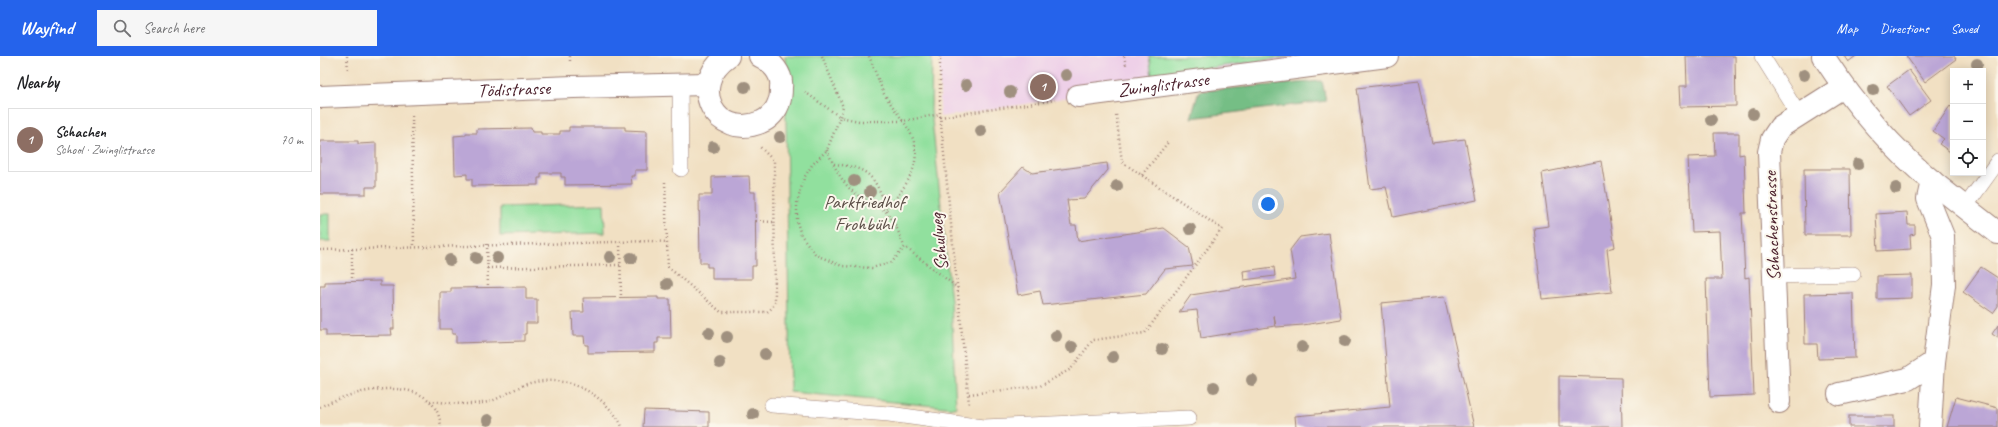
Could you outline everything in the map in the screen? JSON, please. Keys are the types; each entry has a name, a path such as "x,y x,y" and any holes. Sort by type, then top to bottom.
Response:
{"street":[{"path":"728,56 719,62 711,72 707,84 708,96 712,108 719,117 729,123 741,126 753,125 764,121 773,113 779,102 781,80 775,67 760,56"},
{"name":"Zwinglistrasse","path":"1078,96 1386,56"},
{"path":"1823,56 1843,87 1882,134 1932,181 1998,232"},
{"name":"Tödistrasse","path":"320,97 573,87 707,84"},
{"name":"Schachenstrasse","path":"1779,402 1769,152 1772,139 1780,127 1843,87"},
{"path":"1930,427 1934,362 1944,285 1943,236 1928,199 1932,181"},
{"path":"1839,394 1908,379 1934,362"}],"lane":[{"path":"1762,56 1799,115"},
{"path":"680,85 681,170"},
{"path":"1964,207 1998,161"},
{"path":"1774,276 1853,274"},
{"path":"772,406 889,414 978,426 1189,418"}],"path":[{"path":"822,56 843,107 827,150 812,165 804,178 797,203 797,222 801,235 816,256 842,266 872,268 892,262 904,247"},
{"path":"869,56 884,94 911,131 916,152 915,167 904,188 885,211"},
{"name":"Schulweg","path":"940,56 940,116 969,394 978,426"},
{"path":"781,80 806,92 840,117 859,121 903,121 1078,96"},
{"path":"969,394 1040,386 1071,369 1093,340 1145,333 1222,229 1122,162 1113,92"},
{"path":"411,94 414,246"},
{"path":"320,250 487,244 667,242 668,267 721,312 767,312 772,308 775,302 774,161 741,126"},
{"path":"1142,175 1170,141"},
{"path":"827,150 834,164 854,193 885,211 894,222 904,247 958,288"},
{"path":"834,164 852,166 869,175 877,184 888,208"},
{"path":"756,221 774,222"},
{"path":"620,242 621,297"},
{"path":"487,244 488,288"},
{"path":"352,249 352,281"},
{"path":"487,268 620,265"},
{"path":"320,407 339,397 381,389 399,389 419,395 430,401 462,403 488,402 530,383 557,381 572,383 597,395 612,410 622,427"},
{"path":"430,401 437,411 441,427"}],"shaded area":[{"path":"940,56 1387,56 1078,96 940,117"}],"green space":[{"name":"Parkfriedhof Frohbühl","path":"785,56 932,56 931,110 951,301 956,408 790,392"},
{"path":"1149,56 1295,56 1152,76"},
{"path":"1322,81 1326,101 1191,118 1199,91"},
{"path":"604,204 605,233 500,236 500,207"},
{"path":"320,214 330,214 330,241 320,241"}],"building":[{"path":"1686,56 1735,56 1736,106 1680,107 1679,86 1687,86"},
{"path":"1844,56 1856,56 1848,62"},
{"path":"1906,56 1954,56 1956,59 1925,82"},
{"path":"1909,70 1931,100 1909,116 1887,86"},
{"path":"1419,81 1432,143 1465,139 1477,200 1393,217 1386,187 1370,189 1357,88"},
{"path":"1950,106 1950,152 1939,144 1944,139 1933,131"},
{"path":"569,127 625,127 625,130 647,131 647,170 635,170 635,176 631,176 632,184 565,185 565,177 561,177 561,173 541,173 541,178 538,178 538,185 472,186 472,179 467,179 467,174 455,175 454,136 466,135 466,133 477,133 477,129 531,128 532,132 541,132 541,134 560,134 560,131 569,131"},
{"path":"1714,133 1739,133 1739,155 1744,154 1746,213 1742,213 1745,278 1749,277 1754,395 1710,397 1706,279 1722,279 1720,231 1692,232 1688,157 1715,156"},
{"path":"320,141 358,141 358,144 376,143 376,187 366,187 366,194 320,194"},
{"path":"1601,161 1615,247 1607,249 1612,292 1542,299 1534,228 1549,226 1542,173"},
{"path":"1107,163 1108,170 1084,199 1067,200 1071,225 1076,225 1078,241 1164,228 1189,247 1193,266 1165,269 1146,294 1043,305 1040,291 1018,295 1000,192 1023,167 1032,173"},
{"path":"1804,169 1850,169 1851,235 1805,235"},
{"path":"749,176 750,192 755,192 756,266 752,266 752,279 712,279 712,267 707,267 707,263 700,263 699,195 712,195 712,177"},
{"path":"1907,212 1908,225 1915,225 1915,234 1910,235 1911,249 1878,251 1876,214"},
{"path":"1329,233 1341,319 1303,325 1276,327 1274,315 1275,326 1201,338 1197,310 1179,312 1191,295 1295,279 1290,250 1300,237"},
{"path":"1274,267 1275,276 1244,280 1243,271"},
{"path":"1981,267 1998,278 1998,306 1993,313 1963,292"},
{"path":"1912,275 1912,298 1877,299 1877,276"},
{"path":"380,281 380,286 393,286 394,329 391,329 392,335 326,336 326,330 320,330 320,286 325,286 325,282"},
{"path":"526,287 526,299 537,299 537,323 526,323 526,334 524,334 524,341 456,343 456,334 452,334 452,329 440,329 440,292 451,292 451,288"},
{"path":"1853,293 1855,358 1818,359 1817,344 1805,344 1804,294"},
{"path":"658,297 658,299 670,299 671,338 658,338 658,343 655,343 655,352 588,353 588,345 585,345 584,336 573,336 572,312 584,312 583,298"},
{"path":"1444,297 1474,427 1296,427 1295,416 1390,407 1381,303"},
{"path":"1998,325 1998,338 1992,334"},
{"path":"1559,376 1621,378 1622,427 1559,427"},
{"path":"1956,397 1998,408 1998,427 1947,427"},
{"path":"644,410 709,412 709,427 643,427"},
{"path":"1849,416 1894,416 1894,427 1849,427"}],"place":[{"name":"Schachen","path":"1043,87"}]}
